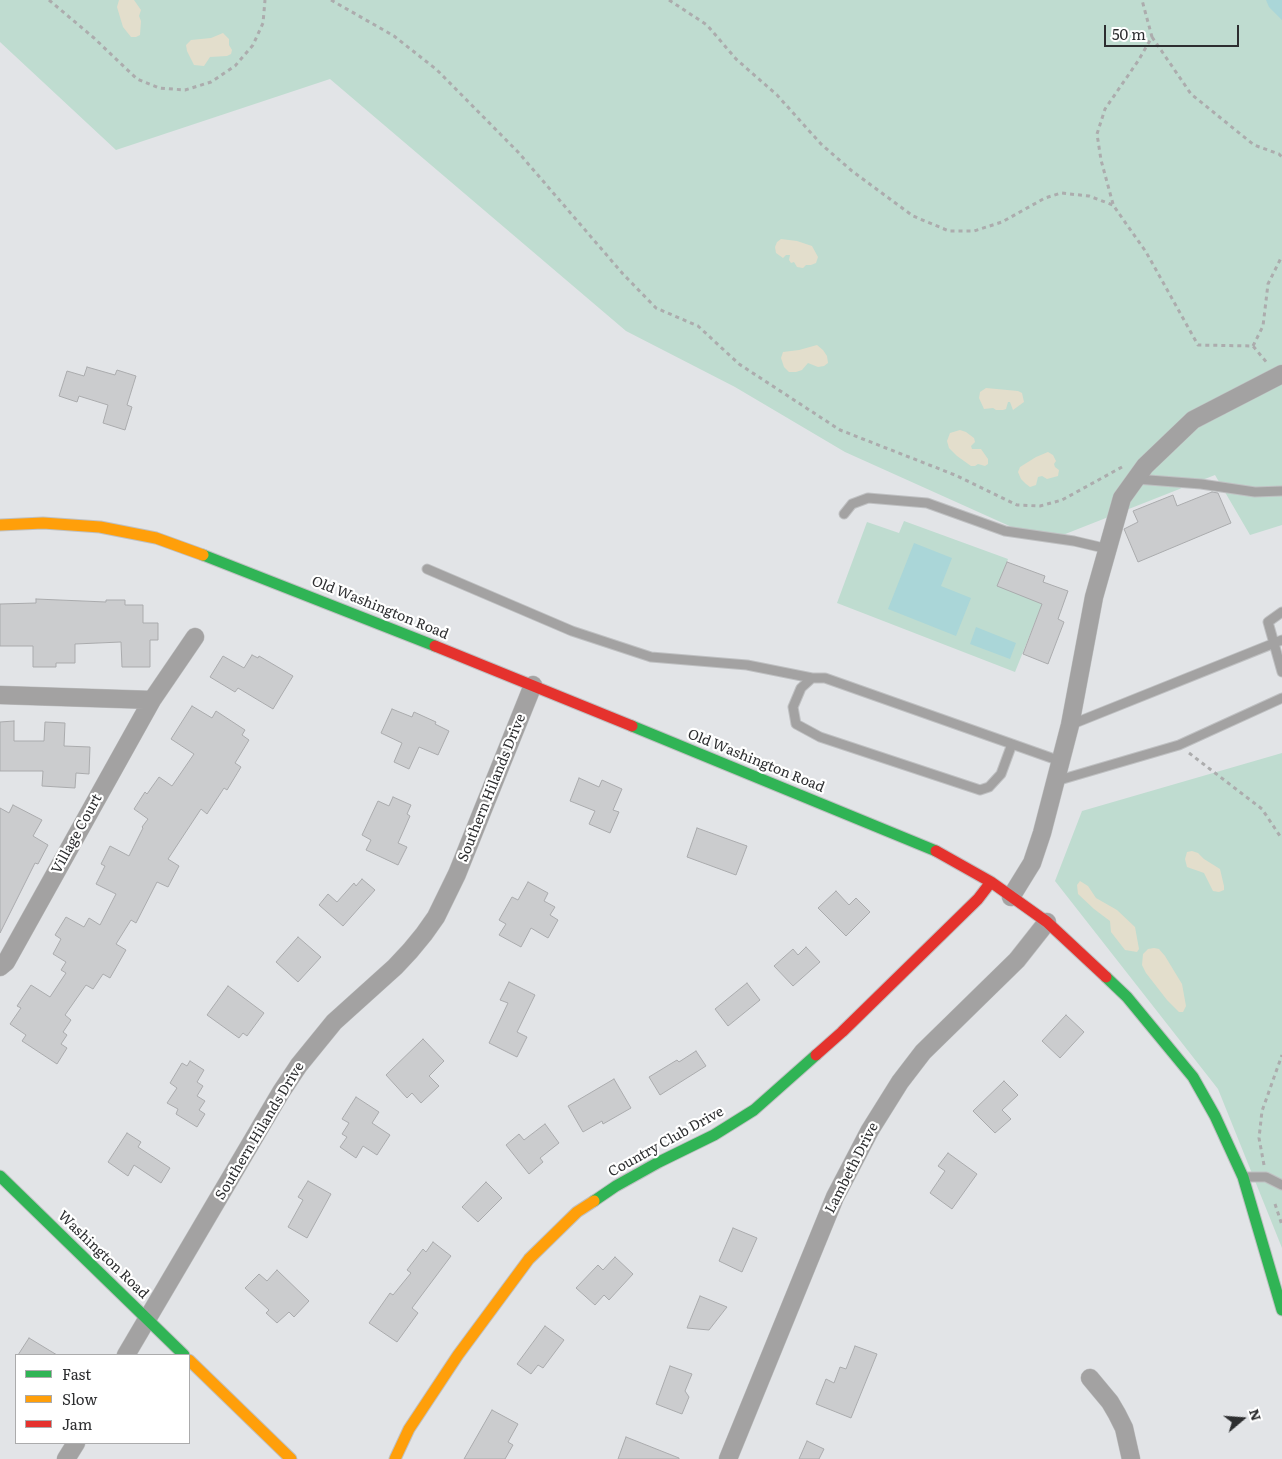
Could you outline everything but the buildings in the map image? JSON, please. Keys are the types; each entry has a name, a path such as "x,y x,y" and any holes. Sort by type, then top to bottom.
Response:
{"street":[{"path":"1011,897 1032,863 1042,833 1070,725 1094,597 1122,498 1140,472 1193,420 1280,375"},
{"name":"Old Washington Road","path":"0,525 42,523 100,527 156,538 206,556 533,685 945,855 991,882 1047,922 1127,997 1193,1077 1215,1116 1243,1177 1282,1310"},
{"name":"Village Court","path":"0,967 6,962 152,700 195,637"},
{"name":"Southern Hilands Drive","path":"127,1354 271,1109 299,1065 334,1022 395,967 424,934 436,917 457,874 533,685"},
{"path":"0,695 152,700"},
{"name":"Country Club Drive","path":"395,1459 414,1421 458,1354 530,1259 554,1232 577,1212 616,1186 714,1135 754,1110 842,1032 978,899 991,882"},
{"name":"Lambeth Drive","path":"728,1459 835,1196 870,1130 900,1082 923,1052 1017,960 1047,922"},
{"name":"Washington Road","path":"0,1176 183,1354"},
{"path":"190,1361 291,1459"},
{"path":"1090,1378 1110,1402 1117,1414 1124,1428 1131,1459"},
{"path":"66,1459 75,1444"}],"lane":[{"path":"1140,472 1256,492 1282,491"},
{"path":"844,514 852,504 868,498 927,503 1005,531 1074,541 1108,550"},
{"path":"427,569 572,631 651,658 747,664 812,678 825,678 1060,761"},
{"path":"1282,612 1268,622 1277,642 1282,672"},
{"path":"1070,725 1277,642"},
{"path":"812,678 801,688 793,706 796,724 820,737 980,790 989,787 1001,774 1012,744"},
{"path":"1056,781 1179,745 1282,698"},
{"path":"1243,1177 1266,1177 1282,1185"}],"path":[{"path":"49,0 94,38 137,79 159,88 185,90 211,82 235,66 253,45 263,23 265,0"},
{"path":"332,0 394,36 437,70 518,152 623,274 656,308 698,326 738,364 840,430 955,475 1017,505 1040,506 1062,500 1119,468 1140,472"},
{"path":"669,0 707,25 736,59 777,95 821,144 852,171 913,216 949,231 974,232 1002,222 1045,198 1061,193 1089,196 1113,205"},
{"path":"1142,0 1152,37 1191,94 1254,145 1279,154 1282,157"},
{"path":"1152,37 1105,109 1097,134 1101,160 1113,205 1146,252 1198,346 1253,346 1280,375"},
{"path":"1253,346 1263,326 1268,284 1282,256"},
{"path":"1179,745 1262,809 1282,839"},
{"path":"1282,1054 1262,1111 1259,1138 1266,1177 1282,1225"}],"green space":[{"path":"0,0 1282,0 1282,525 1250,535 1215,475 1045,542 845,452 735,387 626,331 330,79 116,150 0,42"},
{"path":"904,521 1008,559 998,586 1050,599 1039,612 1015,672 837,603 867,522 899,533"},
{"path":"1282,753 1282,1248 1218,1089 1055,881 1082,811"}],"sand":[{"path":"119,0 134,0 141,10 139,16 141,21 140,35 131,37 123,27 117,7"},
{"path":"223,33 229,39 229,45 232,50 231,54 210,57 204,66 194,65 186,45 191,40 211,38"},
{"path":"781,239 797,241 812,246 818,257 816,263 806,265 803,268 797,267 794,262 791,263 789,260 790,255 786,255 783,258 776,253 775,247"},
{"path":"817,345 827,356 828,363 824,366 818,367 808,363 802,370 796,372 789,372 784,367 781,358 783,352"},
{"path":"986,388 1018,391 1022,393 1024,402 1013,410 1010,402 1008,402 1006,409 1003,410 984,409 979,398 980,392"},
{"path":"960,430 974,438 975,442 971,446 972,449 981,449 988,459 988,464 985,466 978,464 971,466 949,448 947,441 950,433"},
{"path":"1048,452 1053,455 1056,461 1054,464 1059,470 1058,476 1047,479 1042,476 1038,477 1036,485 1030,487 1021,479 1018,472 1020,467"},
{"path":"1187,852 1198,853 1220,869 1224,890 1219,892 1213,891 1204,873 1187,867 1185,859"},
{"path":"1080,881 1088,886 1096,898 1117,910 1135,927 1139,949 1137,952 1125,950 1111,932 1110,921 1078,894 1077,885"},
{"path":"1148,949 1159,949 1165,956 1182,984 1186,1006 1183,1012 1179,1012 1167,1000 1142,965 1143,954"}],"water":[{"path":"1266,0 1282,0 1282,20 1269,7"},
{"path":"914,543 952,558 941,586 971,598 956,636 888,609"},
{"path":"976,627 1016,643 1010,659 970,644"}],"traffic: fast":[{"path":"203,555 435,646"},
{"path":"632,726 936,851"},
{"path":"1106,977 1127,997 1193,1077 1215,1116 1243,1177 1282,1310"},
{"path":"594,1201 616,1186 714,1135 754,1110 816,1055"},
{"path":"0,1176 183,1354"}],"traffic: slow":[{"path":"0,525 43,523 100,527 156,538 203,555"},
{"path":"395,1459 409,1429 458,1355 529,1259 577,1212 594,1201"},
{"path":"190,1361 291,1459"}],"traffic: jam":[{"path":"435,646 632,726"},
{"path":"936,851 991,882 1047,922 1106,977"},
{"path":"816,1055 978,899 991,882"}]}
